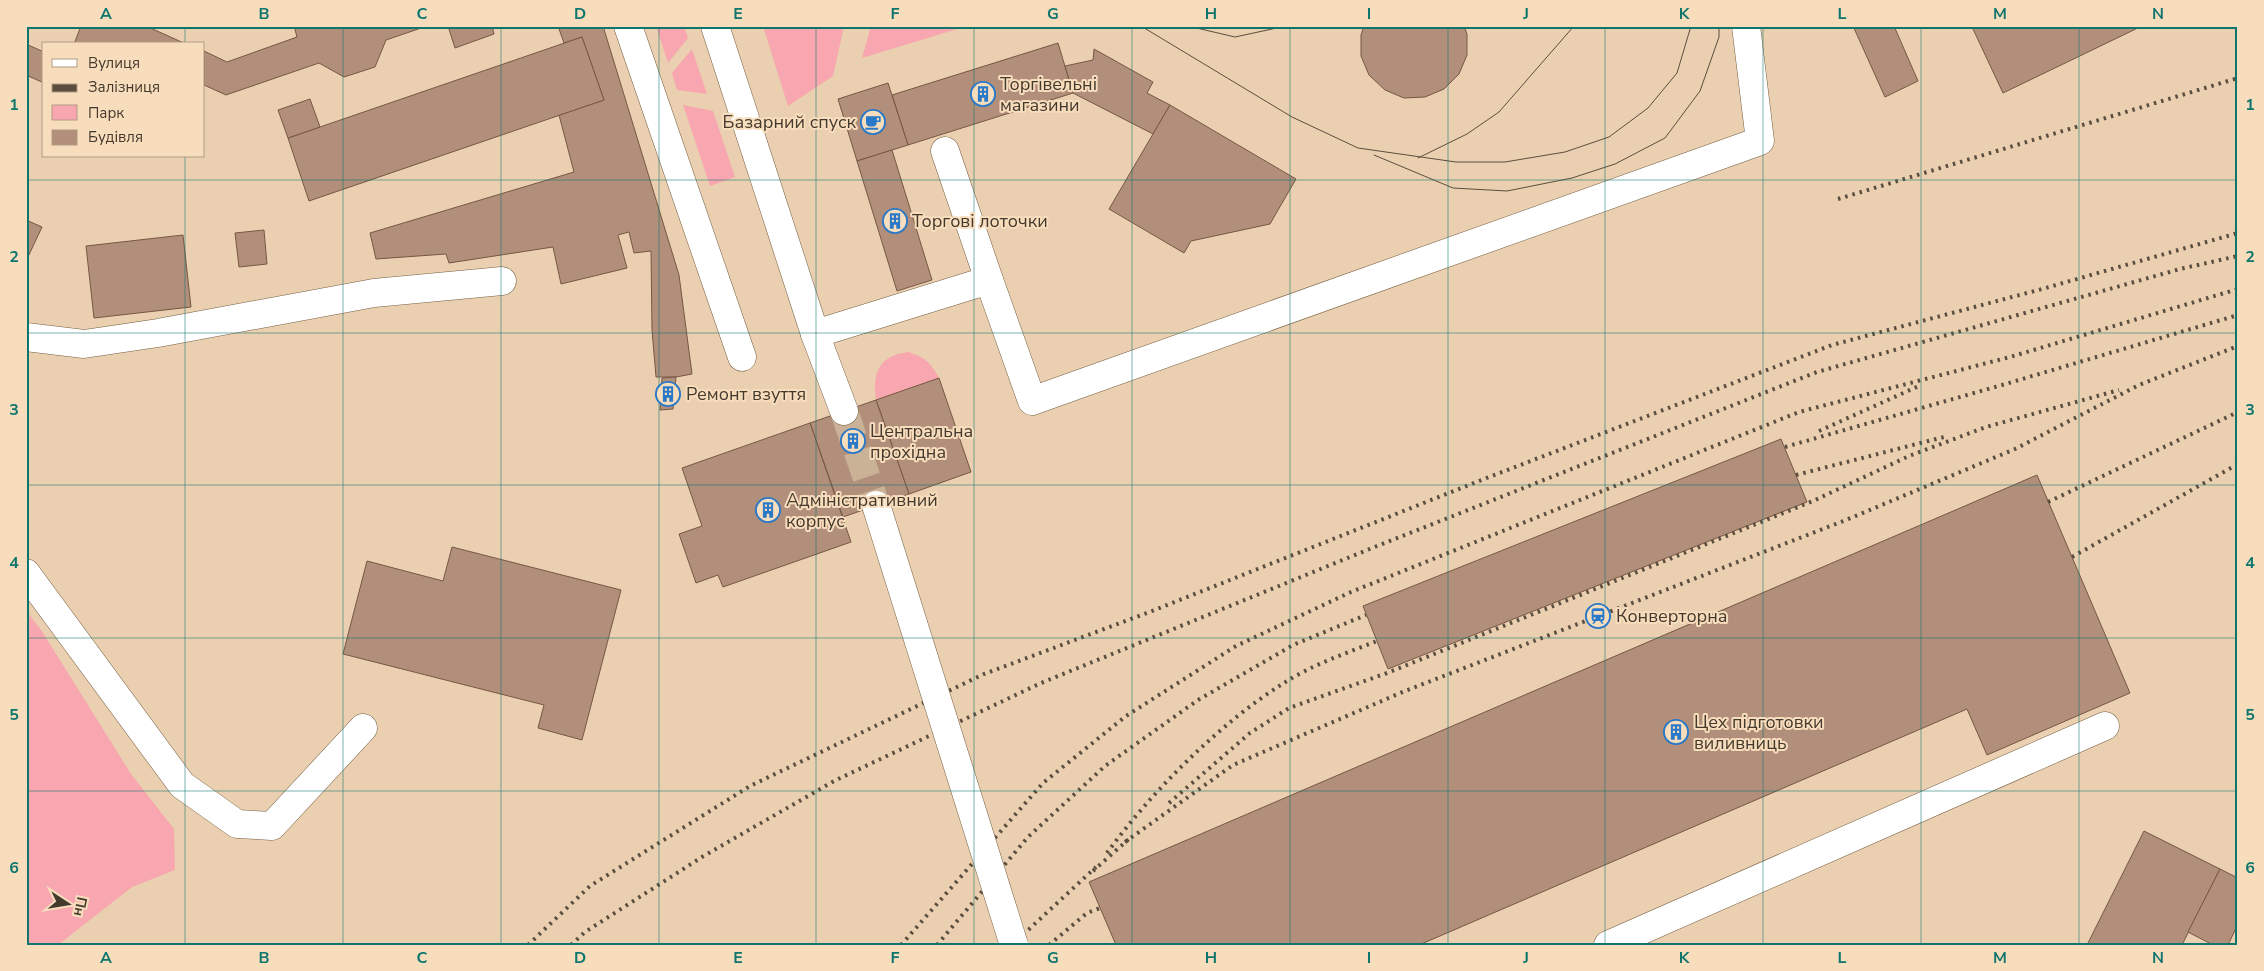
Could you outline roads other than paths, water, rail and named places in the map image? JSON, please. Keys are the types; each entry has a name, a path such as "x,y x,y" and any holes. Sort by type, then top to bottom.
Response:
{"street":[{"path":"628,26 742,357"},
{"path":"715,26 815,334 844,411"},
{"path":"945,151 1032,401 1760,141 1746,26"},
{"path":"815,334 989,280"},
{"path":"26,337 84,344 158,333 374,293 502,281"},
{"path":"876,505 1014,945"},
{"path":"26,572 182,785 237,824 272,826 363,728"},
{"path":"1608,945 2104,726"}],"tunnel":[{"path":"844,411 876,505"}],"tram line":[{"path":"1141,26 1292,117 1358,148 1456,162 1505,162 1565,152 1609,137 1648,108 1677,73 1691,26"},
{"path":"1188,26 1235,37 1286,26"},
{"path":"1418,158 1467,134 1499,112 1574,26"},
{"path":"1374,155 1453,188 1507,191 1572,178 1615,164 1665,138 1700,91 1719,37 1719,26"}],"railway":[{"path":"1838,199 2238,78"},
{"path":"528,945 590,886 750,786 984,674 1147,613 1484,479 1832,345 2042,289 2238,233"},
{"path":"571,945 585,932 702,857 834,781 1041,683 1377,546 1817,372 2180,269 2238,256"},
{"path":"901,945 1043,783 1126,716 1236,646 1351,592 1799,412 2010,357 2238,289"},
{"path":"1785,447 2238,315"},
{"path":"1125,842 1233,765 1405,691 1846,520 2015,449 2139,385 2238,346"},
{"path":"1819,431 1921,385"},
{"path":"1169,803 1250,733 1289,708 1387,673 1813,501 1909,456 1986,427 2119,390"},
{"path":"2048,502 2238,412"},
{"path":"1796,475 1944,437"},
{"path":"2072,557 2238,464"},
{"path":"937,945 1028,837 1105,766 1198,700 1293,645 1366,615"},
{"path":"1107,853 1124,830 1165,783 1212,738 1260,699 1306,671 1377,641"},
{"path":"1093,871 1130,838"},
{"path":"1012,945 1096,867"},
{"path":"1049,945 1087,913 1100,908"}],"place":[{"name":"Торгівельні магазини","path":"983,94"},
{"name":"Базарний спуск","path":"873,122"},
{"name":"Торгові лоточки","path":"895,221"},
{"name":"Ремонт взуття","path":"668,394"},
{"name":"Центральна прохідна","path":"853,441"},
{"name":"Адміністративний корпус","path":"768,510"},
{"name":"Конверторна","path":"1598,616"},
{"name":"Цех підготовки виливниць","path":"1676,732"}]}
